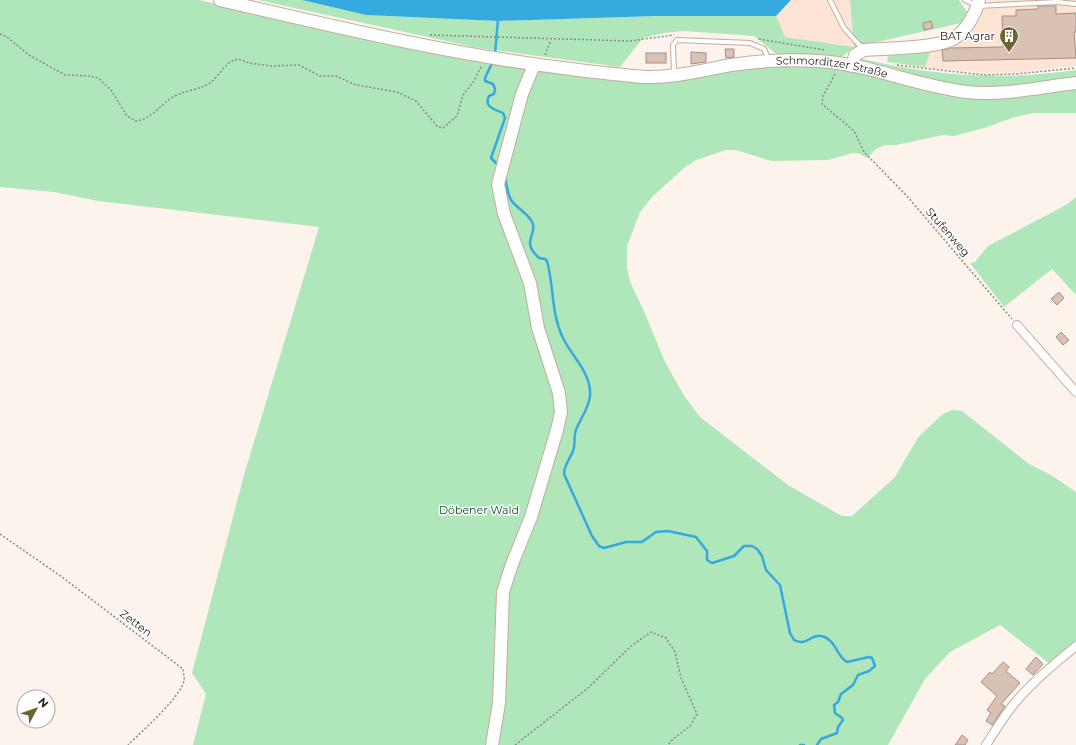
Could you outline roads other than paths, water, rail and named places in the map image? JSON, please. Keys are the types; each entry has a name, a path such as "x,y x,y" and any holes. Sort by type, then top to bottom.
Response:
{"main road":[{"name":"Schmorditzer Straße","path":"220,0 483,61 501,60 644,77 674,76 731,65 803,60 846,65 945,88 969,92 990,93 1076,83"},
{"path":"846,65 855,55 864,50 939,44 956,37 967,26 978,3"},
{"path":"492,745 497,724 501,677 503,592 512,564 535,506 557,430 560,401 556,380 538,328 530,284 501,203 498,184 522,94 538,65"}],"street":[{"path":"1017,325 1076,392"},
{"path":"986,745 1008,712 1023,694 1051,667 1076,646"}],"lane":[{"path":"830,0 844,28 864,50"},
{"path":"965,0 978,3 1057,2 1076,4"},
{"path":"674,76 673,45 677,40 750,43 764,49 770,62"}],"water":[{"path":"302,0 791,0 776,16 657,16 498,21 366,15"}],"waterway":[{"path":"495,54 498,19"},
{"path":"493,61 485,81 493,84 495,89 494,94 489,96 489,105 491,108 503,113 505,118 491,158 499,166"},
{"path":"505,175 506,185 511,200 529,217 533,224 533,232 530,243 531,247 539,258 547,261 558,327 584,372 590,388 589,400 576,430 574,448 566,465 564,474 592,536 599,546 604,548 626,542 642,542 656,532 668,531 696,537 707,551 707,560 712,563 734,556 744,546 752,546 757,549 762,556 766,570 780,585 790,633 794,640 802,642 815,636 821,636 830,640 840,656 847,662 869,657 872,658 875,666 869,671 858,675 853,685 841,694 838,702 834,705 835,713 843,720 838,727 837,733 821,739 817,745"}],"place":[{"name":"BAT Agrar","path":"1009,53"}],"park label":[{"name":"Döbener Wald","path":"479,510"}]}
